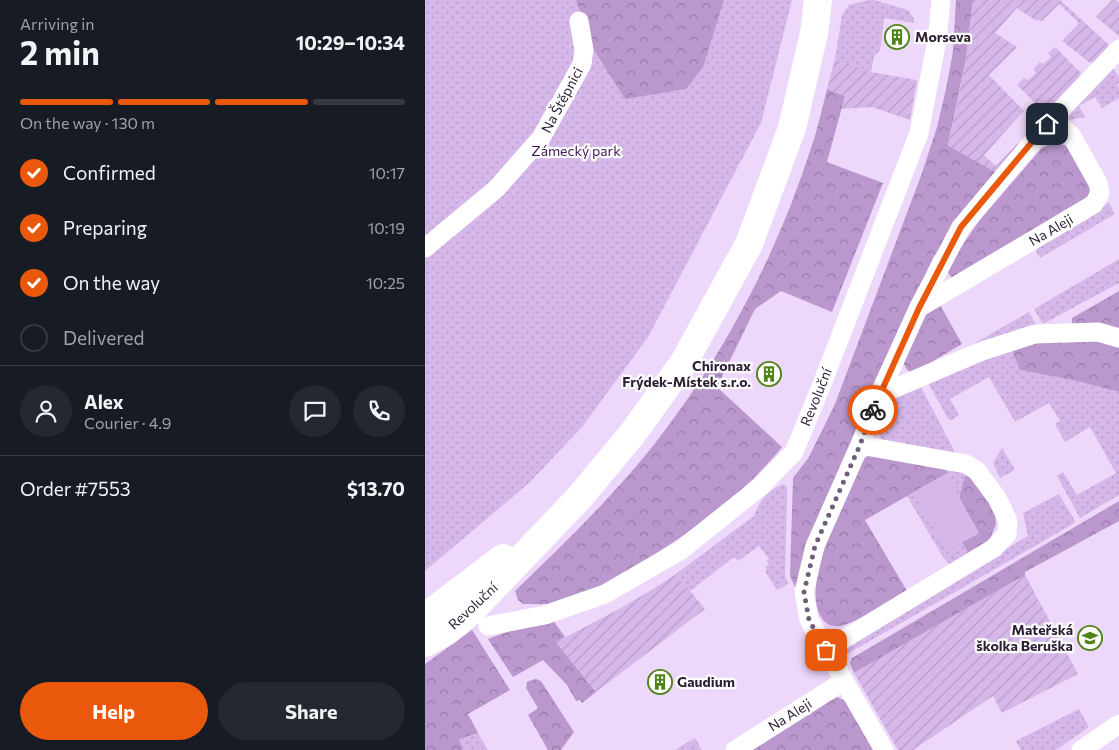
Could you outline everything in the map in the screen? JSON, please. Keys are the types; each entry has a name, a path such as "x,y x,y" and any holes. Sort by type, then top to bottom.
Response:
{"main road":[{"name":"Revoluční","path":"425,648 432,630 471,611 579,498 633,433 684,362 749,244 792,128 814,33 818,0"}],"street":[{"name":"Revoluční","path":"488,626 545,615 605,594 681,550 761,486 794,452 919,133 937,40 941,0"},
{"name":"Na Štěpnici","path":"425,248 496,189 541,138 582,64 584,50 579,21"},
{"path":"884,750 809,620 804,592 815,546 860,445 879,395 919,308 961,227 1052,119 1119,49"},
{"name":"Na Aleji","path":"919,308 1094,204 1099,194 1098,183 1071,135 1052,119"},
{"path":"879,395 982,351 1035,334 1098,332 1119,338"},
{"path":"826,650 994,548 1007,534 1008,521 997,498 972,467 967,464 860,445"},
{"name":"Na Aleji","path":"735,750 844,681"},
{"path":"1081,750 1119,724"}],"green space":[{"name":"Zámecký park","path":"425,0 792,0 761,123 648,337 582,427 529,483 425,571"},
{"path":"576,0 724,0 703,67 686,89 625,99 591,45"},
{"path":"869,0 908,10 914,19 914,23 884,18 880,51 874,56 871,72 835,59 842,15 849,5"},
{"path":"956,0 973,0 966,58 948,145 996,172 934,256 901,326 820,512 798,593 790,576 793,478 809,457 835,404 922,173 937,127 946,89 953,51"},
{"path":"973,0 1060,0 1108,44 1109,52 1097,64 1089,62 1062,41 1079,23 1059,4 1042,21 1035,20 1017,8 995,33 1017,47 989,75 1024,111 984,155 996,166 1018,143 1020,145 996,172 948,146 966,58"},
{"path":"1112,0 1116,0 1119,3 1119,36 1096,17"},
{"path":"1055,47 1081,73 1079,81 1047,115 1017,85 1024,78 1028,80 1036,73 1033,69 1040,62 1043,64 1051,57 1048,53"},
{"path":"835,59 871,72 917,80 910,120 872,107 841,109 845,96 827,89"},
{"path":"1110,64 1119,77 1119,83 1117,84 1119,98 1102,108 1095,97 1079,106 1085,117 1069,120 1070,114 1065,109"},
{"path":"827,89 845,96 827,162 883,183 832,312 781,291 755,309 717,387 782,447 750,481 718,510 683,536 616,579 585,595 565,602 523,604 518,600 515,591 577,531 654,445 693,391 734,325 785,220 813,141"},
{"path":"1056,143 1067,146 1084,170 1088,177 1090,191 1088,198 955,278 951,277 947,271 949,265 979,221 1041,149"},
{"path":"1109,203 1115,214 1040,258 1036,251 1039,243"},
{"path":"1119,259 1119,283 1043,324 1034,309"},
{"path":"1119,291 1119,332 1072,325 1072,318"},
{"path":"939,303 962,344 913,373 907,370 903,362 924,312"},
{"path":"1029,312 1037,327 946,360"},
{"path":"1076,336 1119,341 1119,392 1077,381 1020,370 1011,348"},
{"path":"1011,348 1020,370 1077,381 1119,392 1119,495 1080,518 1057,476 1063,472 1077,495 1116,473 1090,427 1065,442 1055,424 1060,421 1049,403 1015,422 989,377 950,399 959,415 952,420 948,419 926,379"},
{"path":"919,383 957,456 885,443 875,428 883,407 888,401"},
{"path":"1002,448 1015,470 1000,478 993,463"},
{"path":"868,456 947,467 946,474 865,520 907,591 846,625 834,626 827,623 821,617 816,602 816,583 828,538 837,516 862,460"},
{"path":"947,467 966,471 959,498 979,533 969,554 950,565 943,557 907,496 946,474"},
{"path":"966,471 973,474 995,514 996,524 990,539 969,554 962,542 979,533 959,498"},
{"path":"946,474 979,533 947,551 913,492"},
{"path":"784,484 787,488 785,576 788,584 777,590 765,571 767,570 765,567 769,564 767,561 769,559 759,546 738,561 734,557 690,591 676,574 754,516 765,496"},
{"path":"1059,494 1075,521 1073,524 849,653 842,653 844,646 850,641 1028,536 1023,513"},
{"path":"1119,501 1119,521 1025,572 1025,575 854,673 850,663 852,658"},
{"path":"676,574 705,609 596,692 556,642 662,584"},
{"path":"1025,575 1078,674 1002,713 993,696 913,750 898,750 854,673"},
{"path":"550,616 565,637 556,642 596,692 582,703 580,700 576,701 567,685 543,660 513,677 488,639"},
{"path":"472,630 510,690 468,714 478,733 459,739 463,750 425,750 425,664"},
{"path":"536,679 541,681 574,732 561,750 548,750 528,715 538,708 526,688 527,682"},
{"path":"837,697 848,702 876,750 747,750 832,698"},
{"path":"1079,709 1089,727 1056,750 1021,750 1016,741"},
{"path":"478,733 488,750 463,750 458,739"},
{"path":"695,738 702,750 675,750"}],"way so far":[{"path":"826,650 809,620 804,592 815,546 860,445 873,410"}],"place":[{"name":"Morseva","path":"897,37"},
{"name":"Chironax Frýdek-Místek s.r.o.","path":"769,374"},
{"name":"Mateřská školka Beruška","path":"1090,638"},
{"name":"Gaudium","path":"660,682"}],"route":[{"path":"873,410 919,308 961,227 1047,124"}]}
